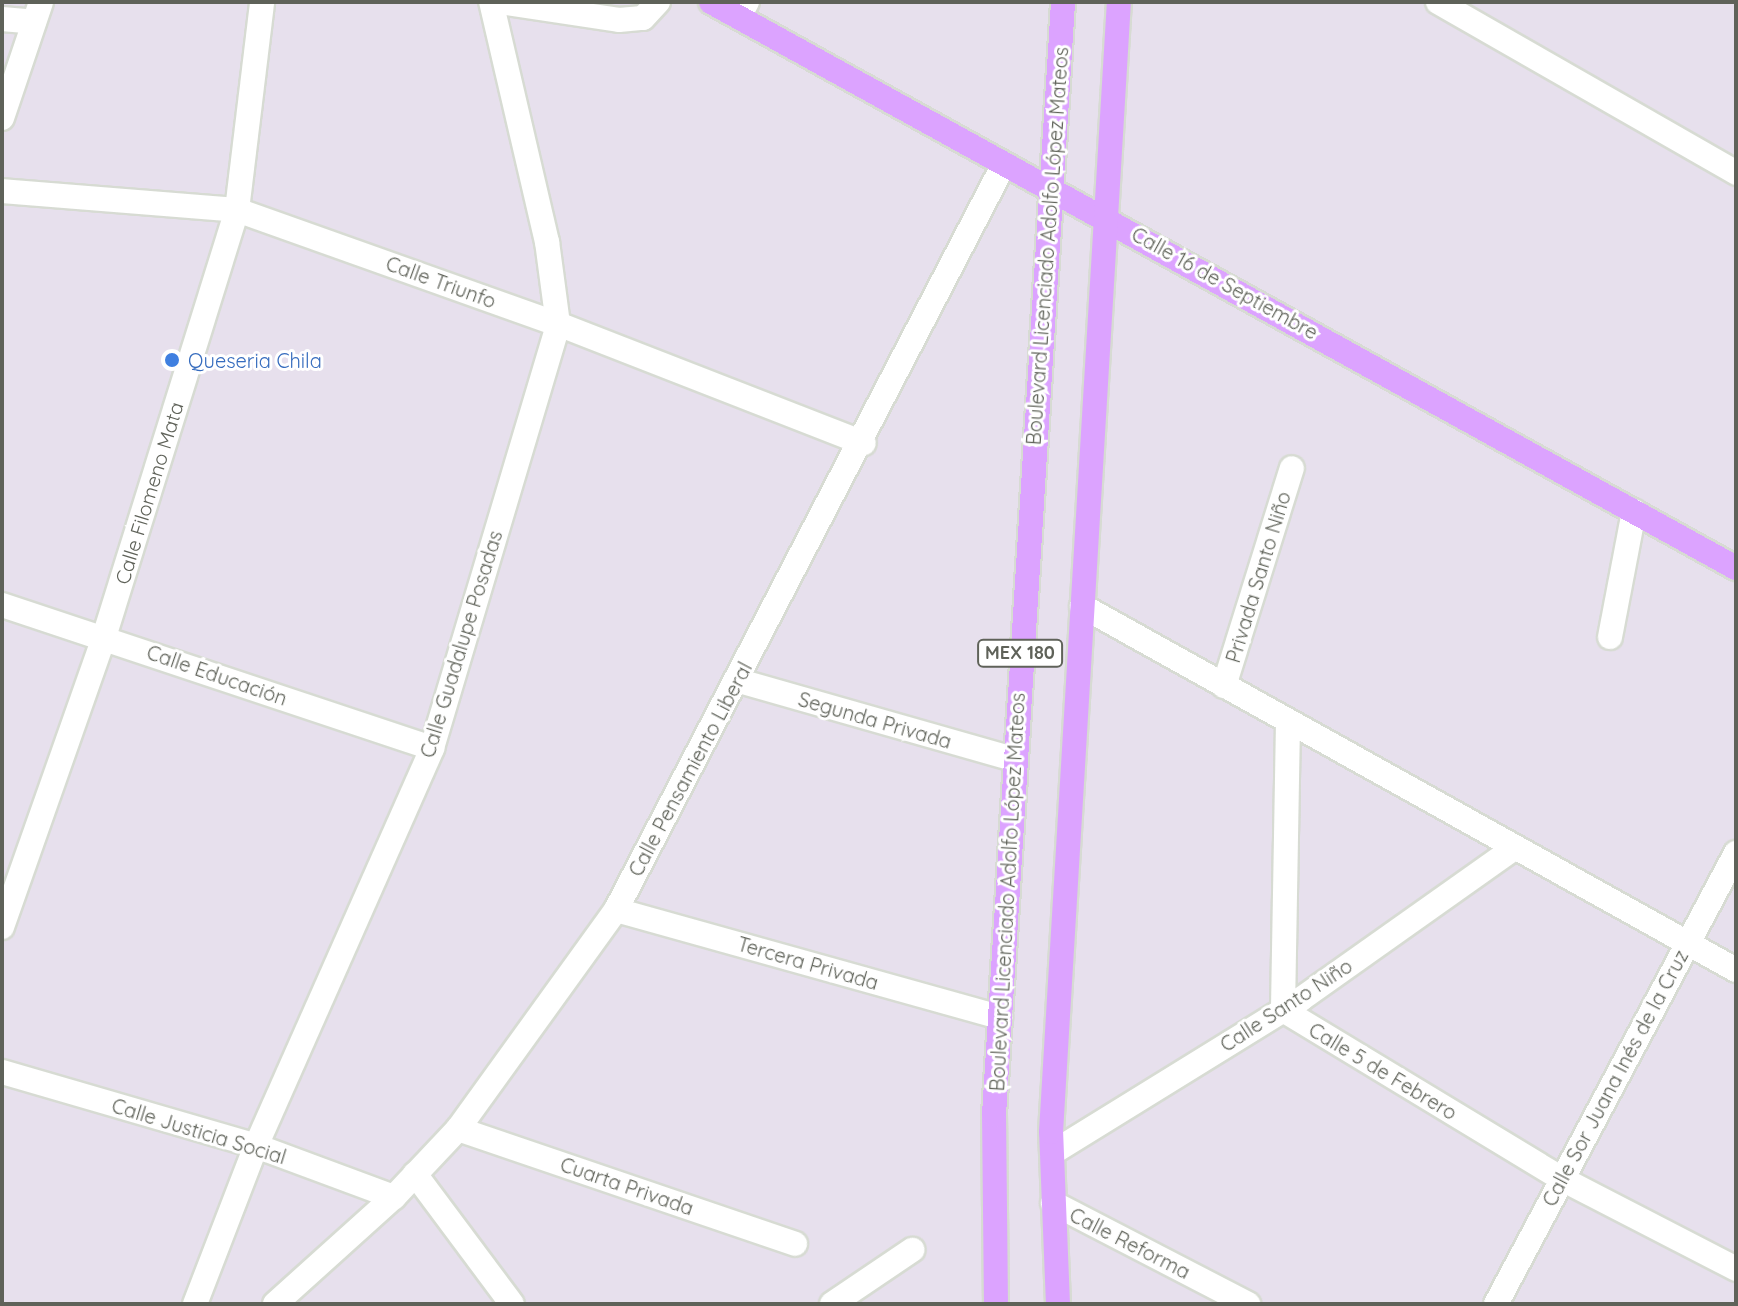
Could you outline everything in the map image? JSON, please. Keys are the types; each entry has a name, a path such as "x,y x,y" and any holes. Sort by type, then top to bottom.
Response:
{"main road":[{"name":"Calle 16 de Septiembre","path":"711,2 743,10 1004,164 1106,215 1736,568"},
{"name":"Boulevard Licenciado Adolfo López Mateos","path":"996,1304 1000,1017 1063,2"},
{"name":"MEX 180","path":"1058,1304 1052,1153 1119,2"}],"street":[{"name":"Calle Filomeno Mata","path":"2,927 104,637 237,210 262,2"},
{"name":"Calle Guadalupe Posadas","path":"195,1304 256,1146 432,748 558,324 547,242 491,2"},
{"path":"499,2 619,20 643,18 658,2"},
{"path":"1438,2 1736,173"},
{"path":"2,19 38,12 2,118"},
{"name":"Calle Pensamiento Liberal","path":"275,1304 394,1197 458,1129 616,910 864,443 1004,164"},
{"name":"Calle Triunfo","path":"2,191 237,210 558,324 864,443"},
{"name":"Privada Santo Niño","path":"1224,686 1292,468"},
{"path":"1610,637 1634,511"},
{"name":"Calle Educación","path":"2,605 432,748"},
{"path":"1082,606 1736,970"},
{"name":"Segunda Privada","path":"736,680 1014,759"},
{"path":"1283,1010 1288,722"},
{"name":"Calle Santo Niño","path":"1052,1153 1283,1010 1514,848"},
{"name":"Calle Sor Juana Inés de la Cruz","path":"1496,1304 1736,853"},
{"name":"Tercera Privada","path":"616,910 1000,1017"},
{"name":"Calle 5 de Febrero","path":"1283,1010 1562,1179 1736,1269"},
{"name":"Calle Justicia Social","path":"2,1072 256,1146 394,1197"},
{"name":"Cuarta Privada","path":"458,1129 795,1244"},
{"path":"415,1174 512,1304"},
{"name":"Calle Reforma","path":"1053,1203 1248,1304"},
{"path":"832,1304 912,1250"}],"place":[{"name":"Queseria Chila","path":"172,360"}]}
